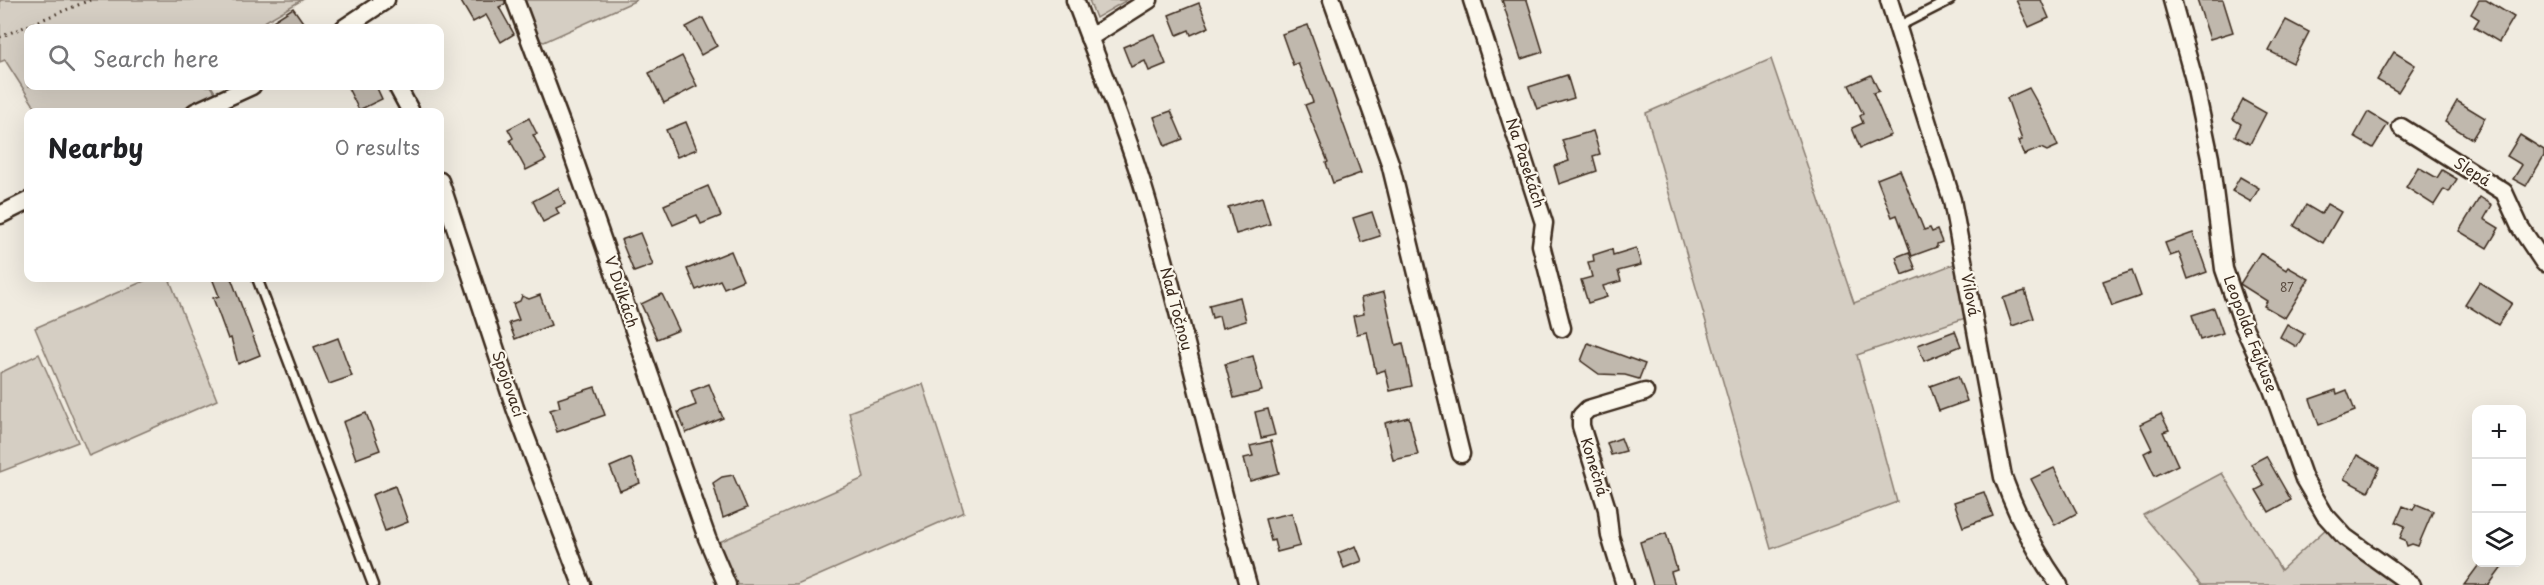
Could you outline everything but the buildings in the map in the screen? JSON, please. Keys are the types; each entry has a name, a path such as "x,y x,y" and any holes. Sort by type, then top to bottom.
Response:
{"street":[{"path":"364,23 386,0"},
{"name":"V Důlkách","path":"515,0 567,139 707,538 727,585"},
{"name":"Nad Točnou","path":"1075,0 1140,178 1178,313 1248,585"},
{"path":"1089,38 1149,0"},
{"path":"1332,0 1390,163 1461,454"},
{"name":"Na Pasekách","path":"1472,0 1544,223 1541,245 1562,328"},
{"name":"Vilová","path":"1889,0 1952,200 2003,477 2016,513 2059,585"},
{"name":"Leopolda Fajkuse","path":"2172,0 2193,76 2210,158 2224,268 2244,327 2271,386 2304,479 2325,515 2345,537 2412,585"},
{"path":"204,108 243,90"},
{"path":"399,90 409,108"},
{"name":"Slepá","path":"2402,127 2504,192 2520,227 2544,263"},
{"name":"Spojovací","path":"444,193 515,408 582,585"},
{"path":"0,214 24,203"},
{"name":"Konečná","path":"1625,585 1610,536 1607,509 1581,426 1581,416 1588,409 1645,392"}],"lane":[{"path":"1899,26 1950,0"},
{"path":"259,282 373,585"}],"path":[{"path":"32,24 90,0"},
{"path":"0,37 24,27"}],"shaded area":[{"path":"0,0 302,0 261,24 24,24 24,90 5,60 0,62"},
{"path":"522,0 637,0 544,42 541,41"},
{"path":"1089,0 1127,0 1096,18"},
{"path":"1771,59 1854,303 1964,260 1974,315 1857,355 1897,502 1771,549 1646,113"},
{"path":"24,90 214,90 221,101 206,108 35,108"},
{"path":"142,282 171,282 217,400 89,456 35,328"},
{"path":"39,354 78,442 0,472 0,373"},
{"path":"923,384 964,512 797,585 732,585 715,544 864,478 849,412"},
{"path":"2222,473 2281,570 2327,528 2402,585 2201,585 2143,515"}]}
